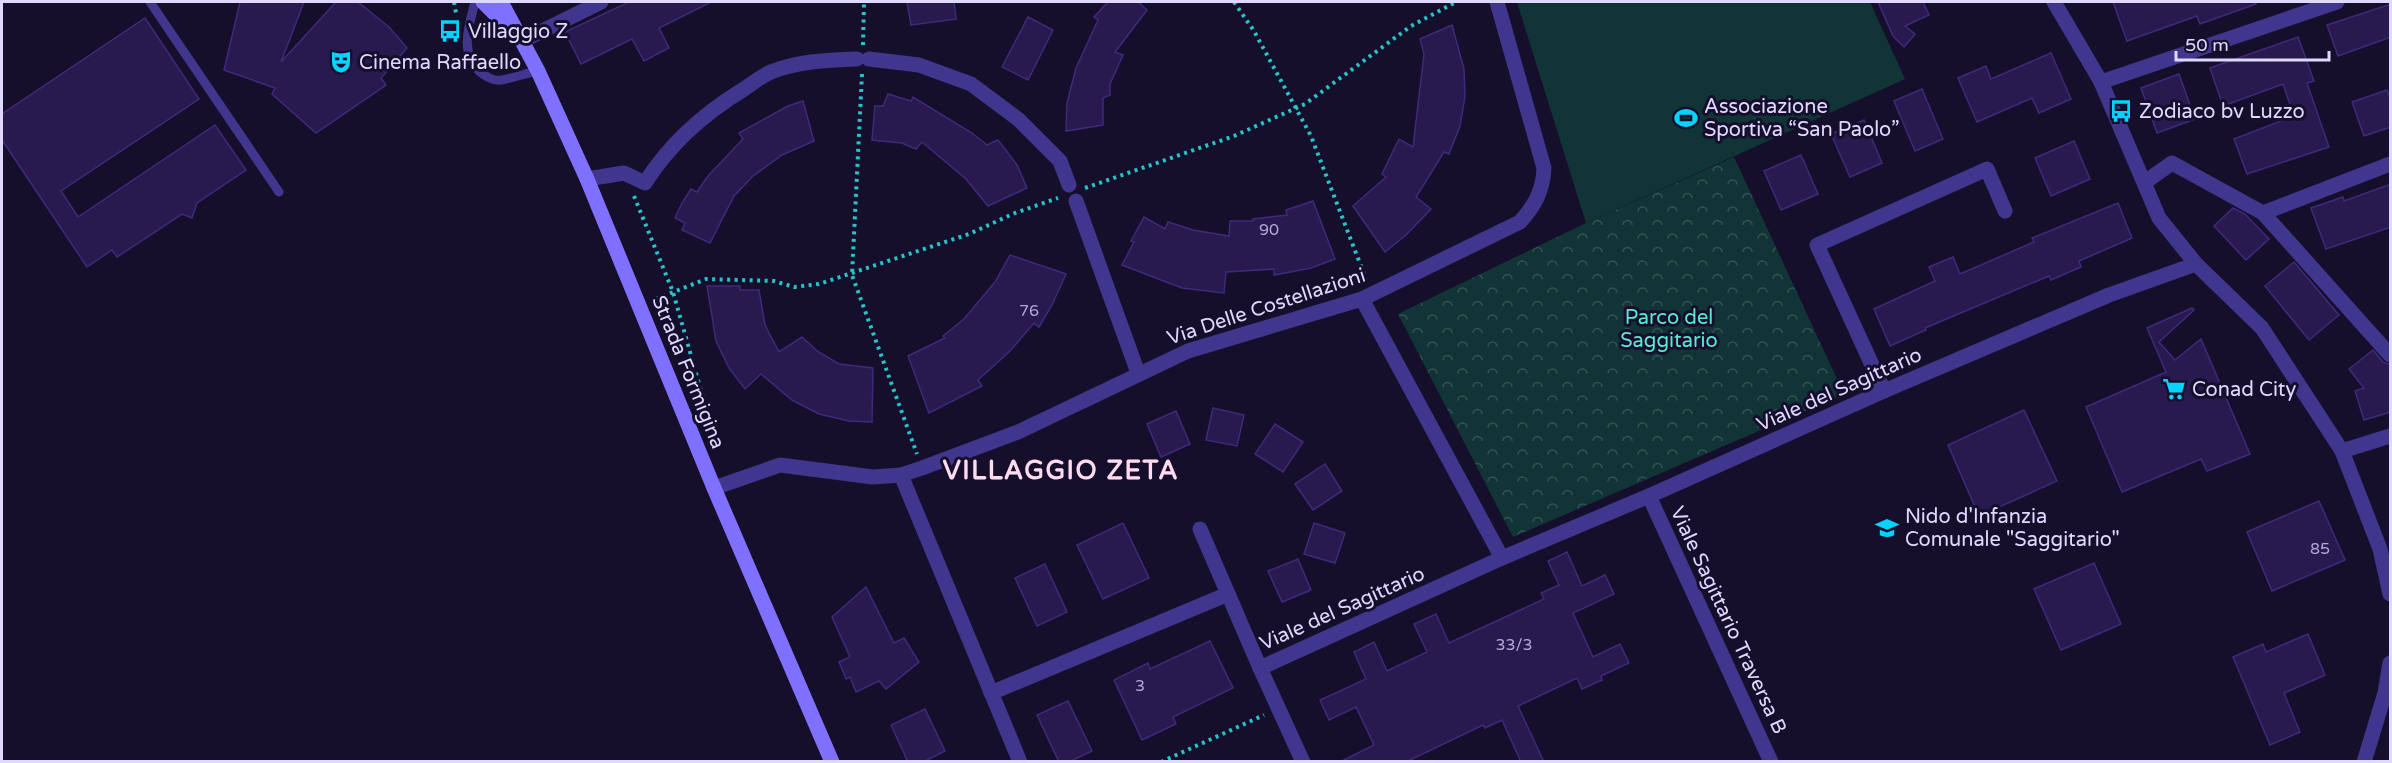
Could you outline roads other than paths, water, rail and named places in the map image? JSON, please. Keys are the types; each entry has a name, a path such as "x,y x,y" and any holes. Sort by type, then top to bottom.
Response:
{"street":[{"path":"483,2 522,41 601,2"},
{"name":"Strada Formigina","path":"501,2 538,70 587,179 714,488 832,762"},
{"name":"Via Delle Costellazioni","path":"714,488 780,465 794,465 854,476 901,475 1018,432 1188,351 1367,297 1520,222 1535,205 1544,185 1544,168 1497,2"},
{"path":"2054,2 2101,82 2122,136 2145,182 2159,218 2196,264 2262,328 2342,451 2380,549 2391,594"},
{"path":"2101,82 2337,2"},
{"path":"587,179 624,173 645,183 663,154 688,129 729,98 771,72 816,61 863,58 919,65 971,84 1018,119 1060,160 1070,184"},
{"path":"2145,182 2172,163 2263,213 2391,355"},
{"path":"2263,213 2391,164"},
{"path":"1884,391 1817,245 1987,169 2006,212"},
{"path":"1076,201 1138,373"},
{"name":"Viale del Sagittario","path":"1303,762 1260,668 1502,558 1649,496 1884,391 2109,295 2196,264"},
{"path":"1367,297 1502,558"},
{"path":"2342,451 2391,436"},
{"path":"901,475 1020,762"},
{"name":"Viale Sagittario Traversa B","path":"1649,496 1771,762"},
{"path":"1200,529 1260,668"},
{"path":"991,693 1228,594"},
{"path":"2364,762 2391,663"}],"lane":[{"path":"150,2 279,192"},
{"path":"475,2 470,19 468,55 477,69 488,78 500,80 538,70"}],"place":[{"name":"Villaggio Z","path":"450,31"},
{"name":"Cinema Raffaello","path":"341,62"},
{"name":"Zodiaco bv Luzzo","path":"2121,111"},
{"name":"Associazione Sportiva “San Paolo”","path":"1686,118"},
{"name":"Conad City","path":"2174,389"},
{"name":"Nido d'Infanzia Comunale \"Saggitario\"","path":"1887,528"}],"district":[{"name":"VILLAGGIO ZETA","path":"1061,470"}],"park label":[{"name":"Parco del Saggitario","path":"1669,328"}]}
